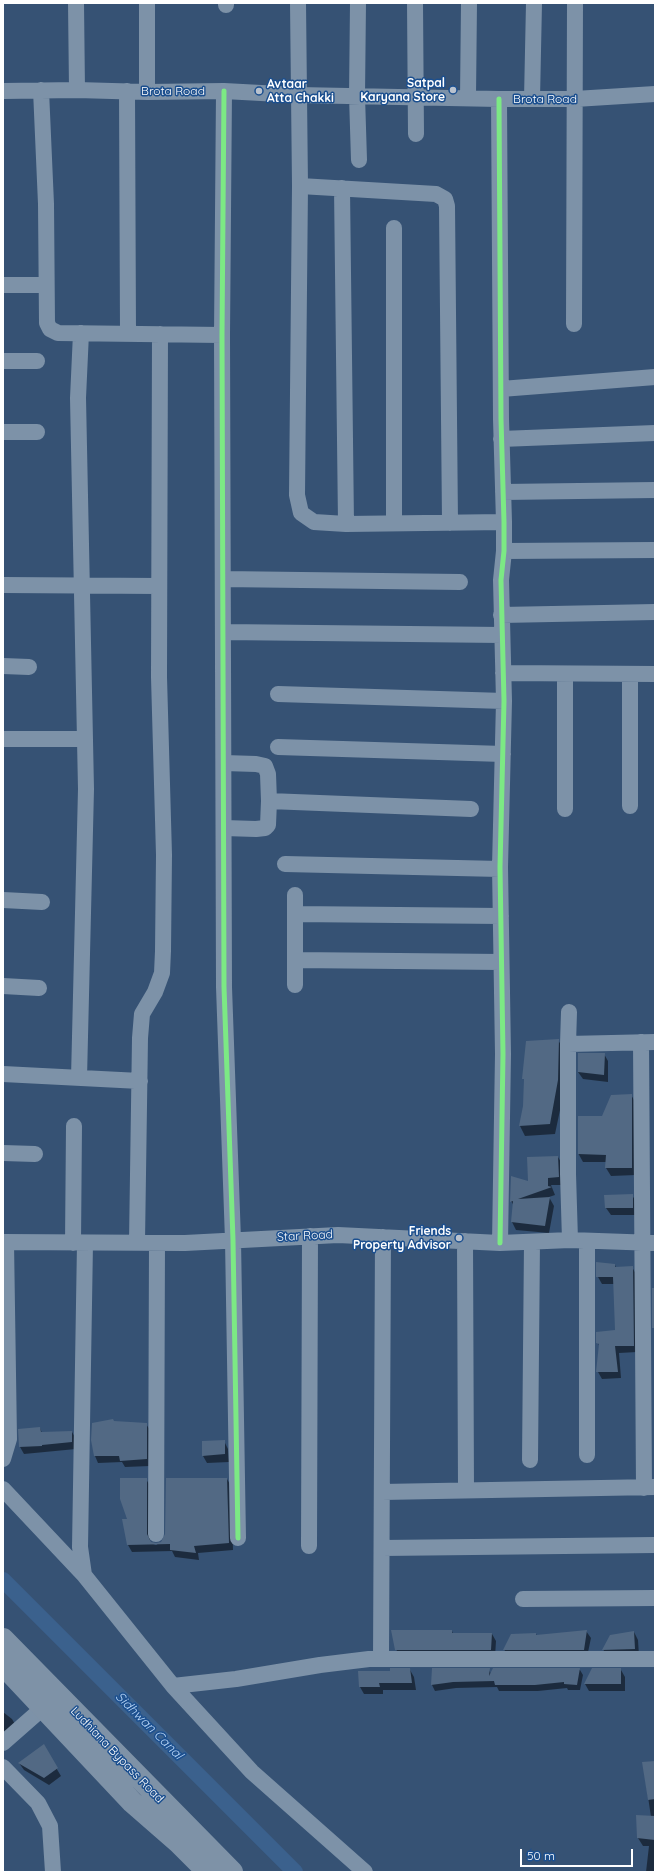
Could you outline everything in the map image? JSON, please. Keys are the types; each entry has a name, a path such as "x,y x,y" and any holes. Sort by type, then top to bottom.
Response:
{"highway":[{"name":"Ludhiana Bypass Road","path":"3,1639 232,1872"},
{"name":"Ludhiana Bypass Road","path":"3,1665 132,1802 179,1843 208,1872"}],"street":[{"path":"76,3 77,90"},
{"path":"147,3 147,92"},
{"path":"298,3 300,186 297,495 301,513 314,522 346,524 504,522"},
{"path":"358,3 357,96 359,160"},
{"path":"416,3 416,134"},
{"path":"468,97 469,3"},
{"path":"532,99 534,3"},
{"path":"574,324 575,3"},
{"path":"41,90 46,204 46,323 50,329 58,334 128,333 222,336"},
{"name":"Brota Road","path":"3,91 224,91 415,98 468,97 499,99 575,99 655,94"},
{"path":"127,91 128,333"},
{"path":"224,91 222,336 224,987 233,1240 238,1538"},
{"path":"499,99 501,439 504,522 504,551 501,580 504,701 500,869 503,1054 500,1242"},
{"path":"300,186 436,194 445,199 447,206 450,523"},
{"path":"342,188 346,524"},
{"path":"394,228 394,524"},
{"path":"3,285 46,285"},
{"path":"79,1078 86,789 78,398 81,334"},
{"path":"137,1242 140,1038 142,1014 157,986 162,973 163,951 164,855 159,677 160,334"},
{"path":"3,361 37,361"},
{"path":"501,389 655,377"},
{"path":"3,432 37,432"},
{"path":"501,439 655,433"},
{"path":"503,492 655,490"},
{"path":"504,551 655,550"},
{"path":"223,579 460,582"},
{"path":"3,585 159,586"},
{"path":"502,615 655,612"},
{"path":"223,632 502,635"},
{"path":"3,666 29,667"},
{"path":"503,673 655,674"},
{"path":"565,674 565,809"},
{"path":"630,674 630,806"},
{"path":"278,694 504,701"},
{"path":"3,739 85,739"},
{"path":"278,747 503,754"},
{"path":"224,763 256,764 265,766 268,774 269,801 268,825 265,828 224,828"},
{"path":"269,801 471,809"},
{"path":"285,864 500,869"},
{"path":"295,895 295,985"},
{"path":"3,900 42,902"},
{"path":"295,914 501,916"},
{"path":"295,960 501,962"},
{"path":"3,986 39,988"},
{"path":"569,1012 568,1174 570,1240"},
{"path":"382,1492 649,1487 648,1042 568,1044"},
{"path":"3,1074 140,1081"},
{"path":"74,1126 79,1242 80,1546 84,1575"},
{"path":"3,1153 36,1154"},
{"name":"Star Road","path":"4,1242 185,1243 338,1234 465,1241 532,1242 570,1240 649,1243"},
{"path":"308,1546 310,1236"},
{"path":"381,1660 383,1237"},
{"path":"465,1241 466,1490"},
{"path":"587,1241 587,1455"},
{"path":"3,1459 9,1439 4,1242"},
{"path":"530,1460 532,1242"},
{"path":"156,1534 157,1243"},
{"path":"3,1489 84,1575 173,1686 252,1772 366,1872"},
{"path":"382,1548 655,1545"},
{"path":"523,1599 655,1598"},
{"path":"173,1686 236,1679 320,1665 369,1659 655,1659"},
{"path":"3,1743 44,1707"},
{"path":"3,1766 38,1803 50,1826 53,1872"}],"building":[{"path":"559,1039 558,1080 550,1124 519,1126 523,1106 524,1079 522,1079 526,1041"},
{"path":"578,1053 605,1053 604,1075 578,1072"},
{"path":"632,1094 632,1168 605,1168 606,1155 578,1154 578,1116 602,1116 611,1095"},
{"path":"558,1156 559,1177 548,1178 548,1186 552,1187 518,1199 550,1197 545,1226 511,1222 513,1201 510,1202 511,1176 528,1181 527,1157"},
{"path":"633,1194 633,1208 605,1208 604,1195"},
{"path":"596,1262 615,1264 615,1267 633,1266 634,1346 615,1346 618,1372 596,1372 599,1344 596,1343 596,1332 615,1330 613,1277 596,1277"},
{"path":"652,1288 655,1288 655,1328 652,1328"},
{"path":"113,1419 114,1421 147,1423 147,1459 120,1461 119,1456 94,1456 91,1440 92,1423"},
{"path":"40,1427 41,1432 72,1431 72,1442 19,1447 18,1429"},
{"path":"225,1440 225,1454 202,1456 202,1441"},
{"path":"120,1478 147,1478 147,1534 151,1542 156,1543 161,1542 165,1534 166,1478 227,1478 229,1543 194,1546 196,1553 170,1550 170,1544 127,1545 122,1519 127,1519 120,1499"},
{"path":"391,1630 452,1630 452,1633 492,1633 491,1650 395,1650"},
{"path":"587,1630 584,1650 503,1650 511,1634 536,1633 536,1635"},
{"path":"634,1631 635,1649 602,1650 610,1635"},
{"path":"390,1668 410,1668 412,1683 379,1683 380,1687 359,1687 358,1671 390,1671"},
{"path":"432,1668 490,1668 489,1676 493,1668 580,1668 577,1685 564,1684 564,1682 535,1685 495,1685 494,1681 453,1682 431,1685"},
{"path":"592,1668 621,1668 621,1684 584,1684"},
{"path":"44,1744 58,1768 44,1778 18,1763"},
{"path":"655,1761 655,1799 648,1800 642,1762"},
{"path":"636,1815 655,1816 655,1840 637,1838"}],"waterway":[{"name":"Sidhwan Canal","path":"3,1580 295,1872"}],"cycle path":[{"path":"224,91 222,335 224,987 233,1240 238,1538"},
{"path":"499,99 501,419 504,522 504,551 501,580 504,701 500,867 503,1054 500,1243"}],"place":[{"name":"Satpal Karyana Store","path":"453,90"},
{"name":"Avtaar Atta Chakki","path":"259,91"},
{"name":"Friends Property Advisor","path":"459,1238"}]}
